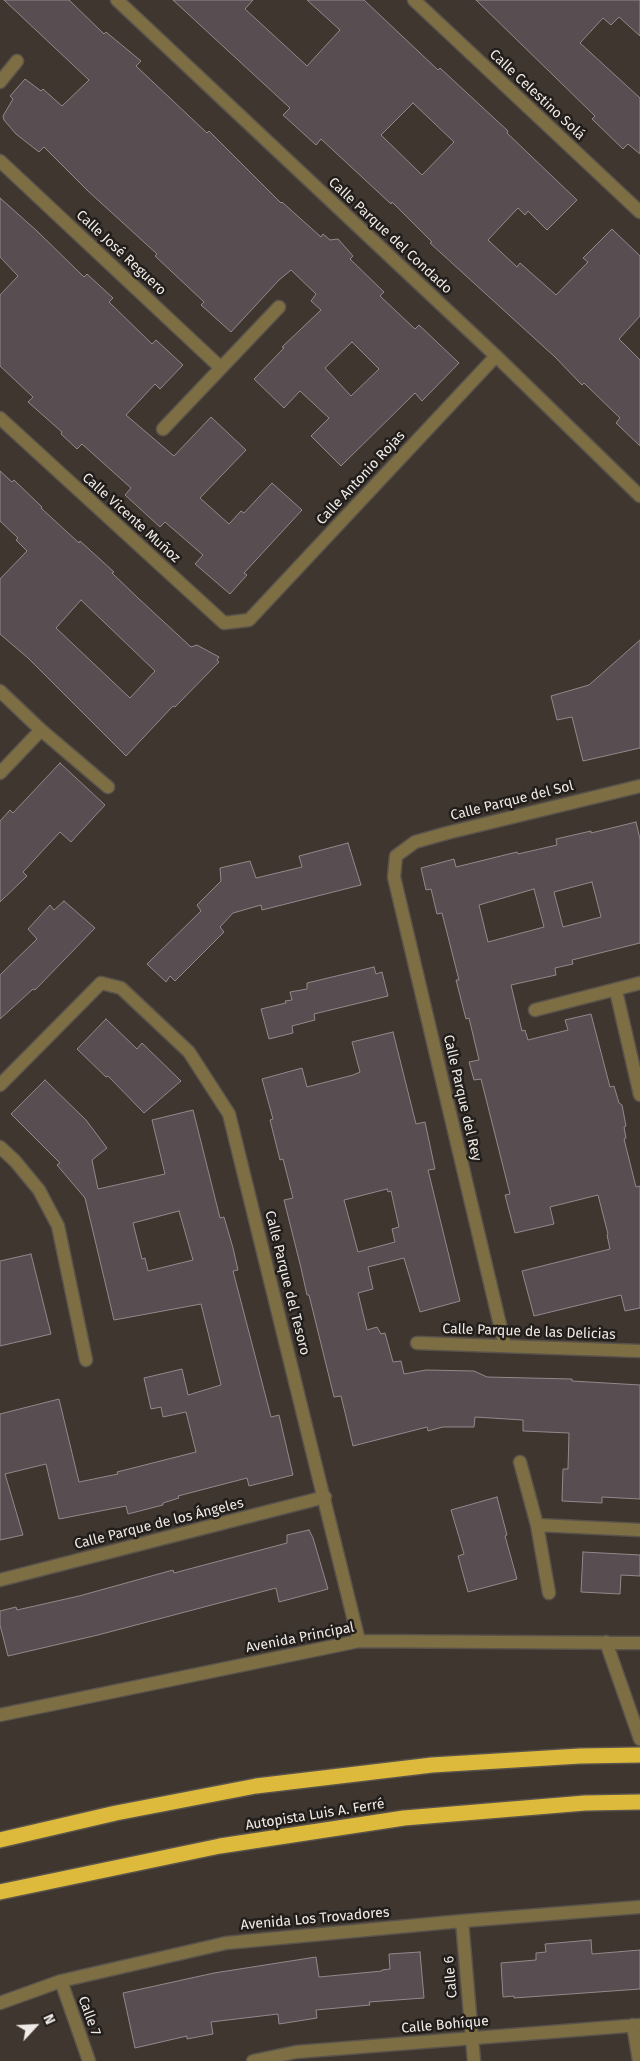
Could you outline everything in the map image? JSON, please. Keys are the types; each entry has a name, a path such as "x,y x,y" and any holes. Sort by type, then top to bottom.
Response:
{"highway":[{"path":"0,1840 116,1813 256,1786 432,1765 580,1756 640,1755"},
{"name":"Autopista Luis A. Ferré","path":"0,1892 220,1846 404,1818 585,1803 640,1802"}],"street":[{"name":"Calle Parque del Condado","path":"117,0 496,356 640,496"},
{"name":"Calle Celestino Solá","path":"414,0 640,212"},
{"path":"0,82 17,61"},
{"name":"Calle José Reguero","path":"0,161 221,368"},
{"path":"163,429 279,307"},
{"name":"Calle Antonio Rojas","path":"249,620 496,356"},
{"name":"Calle Vicente Muñoz","path":"0,418 224,623 249,620"},
{"path":"0,691 41,730 108,787"},
{"path":"0,773 41,730"},
{"name":"Calle Parque del Sol","path":"396,856 415,842 640,786"},
{"name":"Calle Parque del Rey","path":"396,856 394,877 505,1346"},
{"name":"Calle Parque del Tesoro","path":"0,1085 101,983 121,988 189,1052 229,1114 360,1641"},
{"path":"535,1010 616,991 640,983"},
{"path":"616,991 640,1095"},
{"path":"0,1147 15,1161 39,1190 58,1226 86,1360"},
{"name":"Calle Parque de las Delicias","path":"416,1343 640,1351"},
{"path":"520,1462 537,1525 549,1593"},
{"name":"Calle Parque de los Ángeles","path":"0,1580 325,1497"},
{"path":"537,1525 640,1530"},
{"name":"Avenida Principal","path":"0,1715 360,1641 640,1643"},
{"path":"606,1642 640,1739"},
{"name":"Avenida Los Trovadores","path":"0,2003 61,1981 226,1943 640,1907"},
{"name":"Calle 6","path":"462,1921 474,2061"},
{"name":"Calle 7","path":"61,1981 89,2061"},
{"path":"636,2025 639,2061"},
{"name":"Calle Bohíque","path":"253,2061 471,2038 636,2025"}],"building":[{"path":"4,0 69,0 104,34 106,32 141,61 136,66 207,133 209,131 281,203 321,237 323,234 330,240 338,239 353,256 350,259 384,292 380,296 415,329 419,325 459,363 422,401 415,393 341,466 311,436 329,418 300,391 284,408 254,379 284,348 282,347 321,310 311,301 316,294 291,270 279,280 231,332 201,305 204,302 155,256 157,254 88,191 44,147 39,152 16,134 4,120 3,116 13,99 10,96 25,79 41,91 43,89 62,106 89,80","holes":["352,342 379,369 351,396 325,368"]},
{"path":"173,0 253,0 245,9 307,66 340,30 307,0 364,0 438,70 440,68 508,131 507,133 577,200 547,230 528,211 525,215 518,208 488,240 517,267 520,263 556,295 588,262 583,258 612,229 640,256 640,316 619,339 640,360 640,446 616,423 620,418 430,243 432,242 392,202 391,204 321,139 316,145 283,115 290,108","holes":["413,103 454,142 422,175 381,135"]},
{"path":"476,0 640,0 640,36 619,17 611,25 603,18 580,43 640,98 640,154 628,144 623,149 592,119 595,116"},
{"path":"0,198 84,277 87,274 113,298 109,302 152,344 156,340 183,365 160,389 155,384 126,415 174,456 211,417 246,450 200,498 229,524 241,511 244,513 272,483 302,510 244,573 247,575 230,594 195,564 203,555 165,522 160,527 125,495 131,488 82,444 77,449 61,434 62,432 28,402 33,397 0,366 0,295 18,276 0,257"},
{"path":"0,471 12,482 14,480 79,543 80,541 114,572 112,573 191,647 197,645 219,657 217,660 219,662 175,707 173,706 126,756 28,658 0,634 0,579 27,551 16,540 18,538 0,521","holes":["81,600 155,671 130,698 56,628"]},
{"path":"640,640 640,748 583,761 572,717 557,720 551,696 589,685"},
{"path":"60,763 105,805 71,842 60,832 23,872 27,876 0,902 0,821 10,810 13,813"},
{"path":"636,822 640,839 640,943 572,960 573,964 555,968 556,975 511,985 522,1031 525,1030 528,1040 568,1030 565,1020 591,1014 610,1087 614,1086 619,1103 622,1105 626,1126 624,1127 626,1138 624,1139 636,1187 640,1186 640,1308 625,1311 621,1295 534,1316 522,1271 610,1249 608,1234 598,1195 550,1207 554,1224 515,1233 505,1195 510,1194 481,1079 474,1080 469,1062 479,1060 469,1018 466,1019 456,980 459,980 442,913 437,914 431,889 426,890 421,868 454,859 456,867 517,852 518,854 557,845 556,839 591,831 591,833","holes":["592,882 601,917 563,927 554,892","534,889 544,927 488,942 479,905"]},
{"path":"348,843 361,885 262,910 261,905 233,913 220,927 224,932 175,981 170,976 166,982 147,964 201,911 197,905 221,881 220,868 250,861 256,878 302,867 299,856"},
{"path":"64,901 95,928 35,990 33,989 0,1019 0,975 37,939 28,929 50,905 54,910"},
{"path":"374,967 376,974 382,972 388,996 314,1014 315,1020 292,1026 293,1033 269,1039 261,1009 292,1000 290,992 307,989 307,983"},
{"path":"106,1019 137,1049 142,1043 181,1081 144,1113 108,1076 106,1077 77,1049"},
{"path":"393,1032 416,1124 425,1122 435,1169 428,1170 460,1301 420,1312 404,1258 368,1267 373,1289 358,1293 367,1330 377,1327 381,1334 385,1333 393,1362 401,1361 404,1374 426,1370 474,1371 487,1377 572,1379 572,1381 640,1385 640,1499 602,1497 602,1503 562,1501 563,1469 568,1469 569,1433 523,1431 523,1420 475,1417 474,1427 443,1427 428,1431 427,1427 353,1446 341,1396 334,1397 309,1295 307,1295 284,1200 293,1198 283,1159 280,1160 270,1120 273,1119 262,1079 302,1068 307,1087 353,1075 360,1072 352,1042","holes":["387,1189 388,1192 391,1191 399,1227 392,1229 395,1242 358,1252 344,1200"]},
{"path":"45,1080 86,1120 107,1148 92,1160 98,1189 165,1174 152,1120 193,1110 220,1218 224,1217 233,1248 238,1270 233,1271 271,1417 279,1415 293,1475 249,1486 247,1478 178,1496 179,1498 163,1503 163,1505 128,1514 126,1506 59,1519 46,1464 5,1474 23,1535 0,1540 0,1414 59,1399 79,1482 118,1474 117,1472 196,1452 186,1412 163,1417 161,1407 151,1409 144,1378 182,1369 188,1395 221,1385 201,1304 114,1320 85,1198 57,1165 60,1163 11,1114","holes":["179,1211 193,1260 148,1271 145,1258 142,1259 133,1223"]},
{"path":"31,1254 51,1334 0,1346 0,1261"},
{"path":"497,1497 517,1579 468,1592 458,1556 464,1554 451,1510"},
{"path":"309,1530 328,1589 279,1602 276,1588 98,1635 8,1656 0,1625 0,1611 16,1607 17,1610 79,1596 173,1570 174,1573 287,1543 287,1535"},
{"path":"583,1552 640,1555 640,1576 621,1575 620,1594 581,1592"},
{"path":"591,1940 592,1954 640,1950 640,1989 514,1998 514,1996 503,1997 501,1963 536,1960 536,1953 546,1952 545,1944"},
{"path":"420,1952 424,1998 369,2002 370,2005 316,2010 317,2018 279,2024 278,2014 211,2022 213,2034 187,2039 187,2036 135,2048 123,1993 214,1973 316,1957 319,1977 382,1971 390,1969 389,1954"}]}
